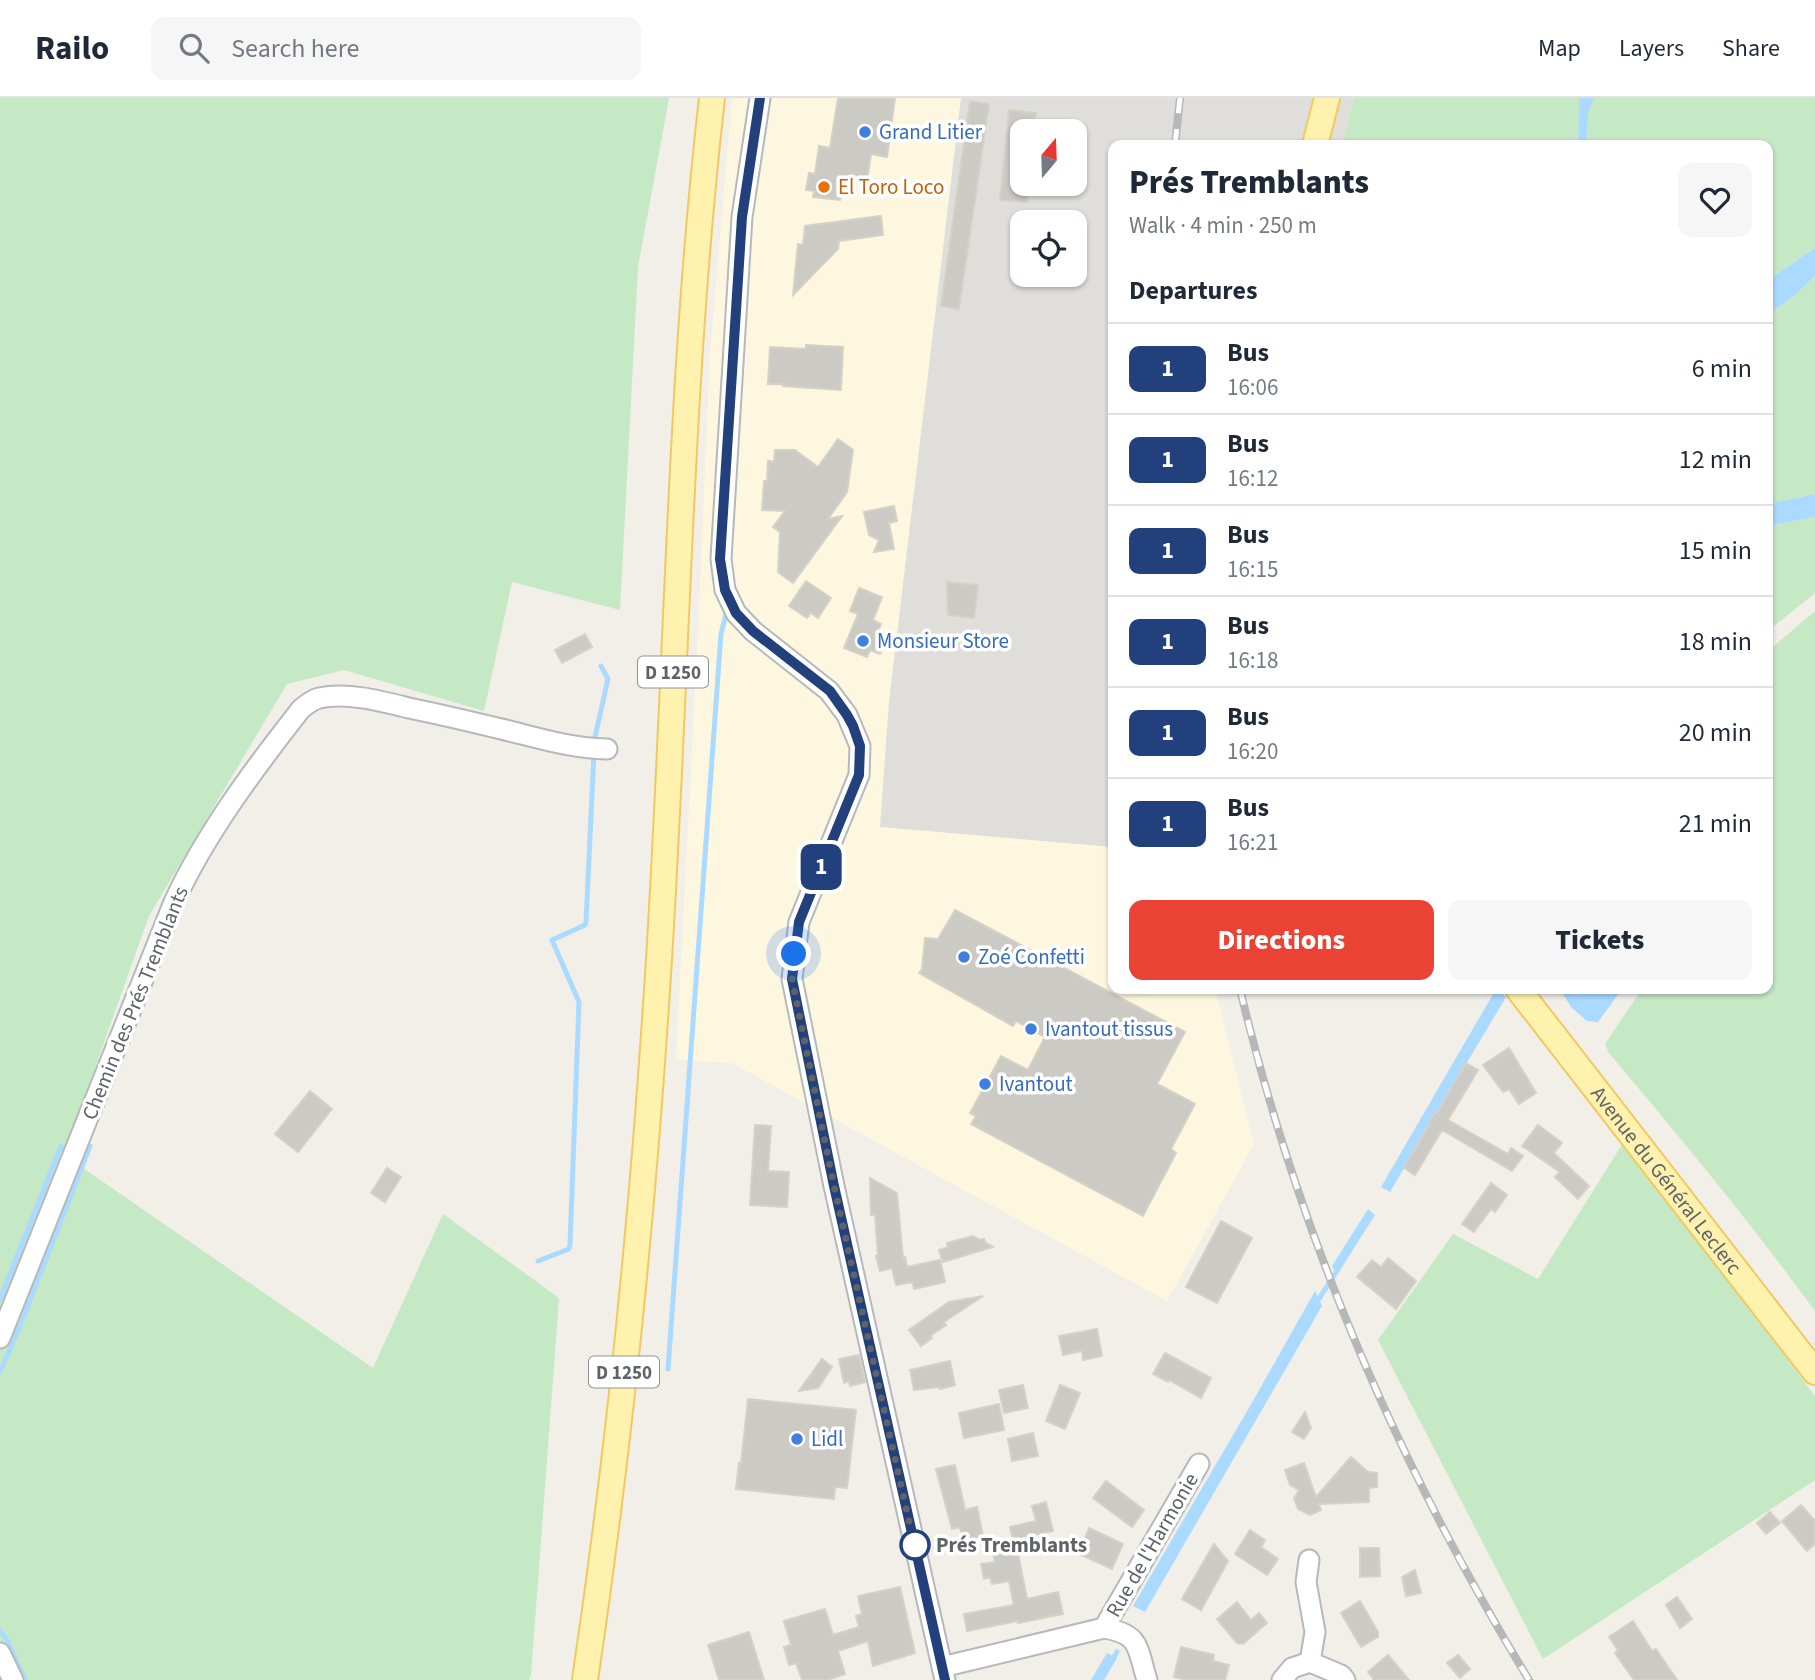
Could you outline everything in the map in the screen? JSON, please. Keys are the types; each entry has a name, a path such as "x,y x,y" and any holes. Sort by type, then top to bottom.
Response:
{"main road":[{"name":"D 1250","path":"586,1680 611,1498 636,1247 657,989 689,369 712,98"},
{"path":"1316,140 1327,98"},
{"name":"Avenue du Général Leclerc","path":"1522,994 1815,1372"},
{"path":"572,1680 611,1498"}],"street":[{"path":"760,98 742,217 720,559 725,590 736,613 753,631 830,691 853,726 860,746 859,775 799,922 792,979 834,1186 943,1673"},
{"name":"Chemin des Prés Tremblants","path":"0,1338 184,879 234,799 301,709 319,698 384,702 558,744 607,749"},
{"name":"Rue de l'Harmonie","path":"943,1673 1104,1628 1199,1464"},
{"path":"1309,1560 1306,1582 1315,1632 1310,1662"},
{"path":"1104,1628 1120,1630 1136,1642 1147,1680"},
{"path":"0,1653 13,1680"},
{"path":"1282,1680 1292,1668 1310,1662 1341,1675 1345,1680"}],"shaded area":[{"path":"732,98 961,98 889,702 880,826 1108,847 1108,994 1216,994 1254,1144 1167,1301 732,1063 676,1060 710,353"},
{"path":"961,98 1354,98 1343,140 1108,140 1108,847 880,827 889,702"}],"green space":[{"path":"0,98 669,98 638,267 620,610 512,582 484,711 344,670 287,684 149,916 64,1155 373,1368 443,1214 559,1298 529,1680 0,1680"},
{"path":"1354,98 1579,98 1578,140 1343,140"},
{"path":"1594,98 1815,98 1815,248 1773,277 1773,140 1587,140 1588,114"},
{"path":"1815,275 1815,494 1773,503 1773,310"},
{"path":"1815,517 1815,593 1773,627 1773,525"},
{"path":"1815,611 1815,1311 1714,1180 1609,1053 1605,1044 1639,994 1773,994 1773,647"},
{"path":"1623,1143 1815,1396 1815,1480 1543,1659 1378,1340 1453,1234 1538,1279"}],"water":[{"path":"1579,98 1594,98 1588,114 1587,140 1578,140"},
{"path":"1815,248 1815,275 1793,297 1773,310 1773,277"},
{"path":"1815,494 1815,517 1773,525 1773,503"},
{"path":"1493,994 1502,994 1506,997 1390,1192 1381,1187"},
{"path":"1563,994 1618,994 1598,1022 1587,1021 1571,1007"},
{"path":"1368,1209 1375,1215 1337,1275 1332,1266"},
{"path":"1315,1291 1322,1306 1145,1612 1133,1606 1253,1401"},
{"path":"1107,1653 1117,1658 1104,1680 1091,1680"}],"building":[{"path":"838,98 895,98 887,157 871,154 867,181 844,178 840,200 813,197 814,191 806,190 809,173 815,174 819,146 830,148"},
{"path":"970,101 989,104 959,309 941,306"},
{"path":"1009,110 1036,113 1035,119 1010,119 1010,196 1028,196 1027,202 1000,200"},
{"path":"881,216 883,235 839,241 838,249 793,295 798,244 803,245 805,226"},
{"path":"806,345 843,347 841,390 768,384 770,347 806,349"},
{"path":"838,439 853,450 847,492 828,519 842,516 793,583 778,572 780,532 773,527 785,511 762,510 768,461 774,462 775,450 795,450 818,467"},
{"path":"894,506 897,521 889,523 894,549 874,552 879,540 869,535 864,512"},
{"path":"806,581 831,598 818,618 811,613 807,618 789,606"},
{"path":"947,582 978,585 974,618 948,615"},
{"path":"859,588 882,597 873,620 881,624 877,634 886,637 880,654 870,650 867,657 844,648 858,614 850,611"},
{"path":"585,634 592,647 562,663 555,650"},
{"path":"955,910 1108,991 1108,994 1113,994 1185,1032 1157,1084 1195,1104 1171,1149 1176,1153 1143,1216 971,1124 976,1116 970,1113 1001,1056 1028,1070 1045,1037 1016,1021 1013,1026 919,973 922,969 925,938 938,939"},
{"path":"1509,1048 1536,1093 1519,1104 1509,1089 1503,1092 1483,1065"},
{"path":"1466,1063 1478,1070 1448,1120 1508,1154 1511,1148 1523,1156 1512,1171 1442,1130 1415,1175 1404,1168"},
{"path":"310,1091 332,1109 298,1152 275,1134"},
{"path":"755,1125 771,1126 768,1171 789,1172 787,1207 750,1205"},
{"path":"1538,1125 1562,1143 1554,1153 1589,1186 1578,1199 1555,1177 1560,1172 1522,1146"},
{"path":"387,1168 401,1177 385,1202 371,1193"},
{"path":"870,1178 897,1193 903,1258 905,1257 907,1267 940,1260 945,1282 914,1289 912,1282 896,1285 892,1268 880,1271 876,1256 875,1215 871,1215"},
{"path":"1491,1183 1507,1195 1495,1212 1491,1209 1474,1232 1462,1224"},
{"path":"1221,1221 1252,1238 1217,1303 1186,1287"},
{"path":"973,1236 984,1239 993,1247 943,1262 939,1250 948,1247 947,1243"},
{"path":"1388,1258 1416,1281 1396,1309 1357,1277 1372,1260 1381,1267"},
{"path":"983,1296 944,1322 946,1325 921,1346 909,1330 949,1302"},
{"path":"1097,1329 1102,1356 1083,1360 1082,1351 1063,1355 1059,1336"},
{"path":"1165,1353 1211,1378 1201,1398 1153,1374"},
{"path":"859,1355 865,1382 850,1386 849,1381 844,1383 839,1359"},
{"path":"822,1359 832,1367 818,1388 799,1391"},
{"path":"950,1361 955,1385 940,1389 914,1390 910,1370"},
{"path":"1023,1385 1028,1408 1004,1413 999,1390"},
{"path":"1060,1385 1080,1393 1065,1429 1046,1421"},
{"path":"748,1399 856,1410 847,1488 835,1487 834,1499 736,1489"},
{"path":"999,1404 1004,1430 964,1438 959,1413"},
{"path":"1305,1412 1311,1428 1304,1439 1292,1432"},
{"path":"1033,1433 1038,1456 1012,1461 1008,1439"},
{"path":"1351,1457 1368,1472 1377,1473 1377,1487 1369,1488 1369,1502 1319,1504 1321,1510 1310,1515 1298,1509 1294,1498 1299,1490 1290,1485 1285,1470 1304,1463 1316,1497"},
{"path":"955,1465 965,1510 977,1507 983,1536 963,1541 960,1527 952,1529 936,1469"},
{"path":"1106,1481 1144,1510 1132,1527 1093,1498"},
{"path":"1046,1502 1053,1531 1013,1540 1010,1527 1036,1521 1032,1506"},
{"path":"1801,1505 1815,1521 1815,1544 1807,1551 1782,1521"},
{"path":"1770,1512 1780,1523 1766,1534 1757,1523"},
{"path":"1089,1528 1123,1544 1112,1569 1079,1554"},
{"path":"1250,1530 1265,1540 1261,1547 1278,1559 1267,1575 1235,1554"},
{"path":"1214,1544 1228,1561 1201,1610 1182,1599"},
{"path":"1017,1548 1027,1599 1058,1592 1063,1614 967,1631 964,1614 1014,1605 1009,1581 992,1584 990,1577 984,1579 981,1564 995,1562 993,1554"},
{"path":"1360,1548 1379,1548 1380,1576 1360,1577"},
{"path":"1415,1570 1421,1593 1406,1596 1402,1577"},
{"path":"900,1587 915,1653 873,1666 868,1641 838,1651 845,1674 827,1680 802,1680 796,1663 789,1665 784,1647 791,1645 784,1621 825,1609 833,1635 859,1627 856,1616 862,1614 858,1596"},
{"path":"1677,1597 1692,1619 1680,1628 1666,1605"},
{"path":"1360,1601 1378,1632 1378,1637 1361,1647 1341,1613"},
{"path":"1237,1602 1251,1620 1259,1613 1267,1623 1243,1644 1237,1643 1217,1619"},
{"path":"1633,1621 1652,1651 1656,1649 1677,1680 1634,1680 1615,1653 1618,1650 1609,1637"},
{"path":"749,1632 764,1680 719,1680 708,1645"},
{"path":"1181,1647 1214,1655 1213,1661 1229,1665 1225,1680 1187,1680 1174,1677"},
{"path":"1388,1655 1409,1680 1374,1680 1368,1672"},
{"path":"1458,1655 1470,1669 1460,1678 1447,1663"}],"waterway":[{"path":"668,1369 721,634 727,610"},
{"path":"595,737 608,679 601,666"},
{"path":"538,1261 569,1249 570,1245 579,1002 552,940 585,925 586,922 594,752"},
{"path":"0,1299 61,1146"},
{"path":"0,1372 90,1146"},
{"path":"1315,1305 1338,1269"},
{"path":"0,1631 7,1640 25,1680"},
{"path":"1110,1663 1117,1652"}],"railway":[{"path":"1176,140 1180,98"},
{"path":"1241,994 1291,1170 1322,1259 1357,1346 1437,1516 1481,1599 1529,1680"}],"bus line":[{"name":"1","path":"760,98 742,217 720,559 725,590 736,613 753,631 830,691 847,715 860,746 859,775 799,922 792,979 834,1186 945,1680"}],"place":[{"name":"Grand Litier","path":"865,132"},
{"name":"El Toro Loco","path":"824,187"},
{"name":"Monsieur Store","path":"863,641"},
{"name":"Zoé Confetti","path":"964,957"},
{"name":"Ivantout tissus","path":"1031,1029"},
{"name":"Ivantout","path":"985,1084"},
{"name":"Lidl","path":"797,1439"},
{"name":"Prés Tremblants","path":"915,1545"}],"route":[{"path":"794,954 792,979 834,1186 915,1548 915,1545"}]}
